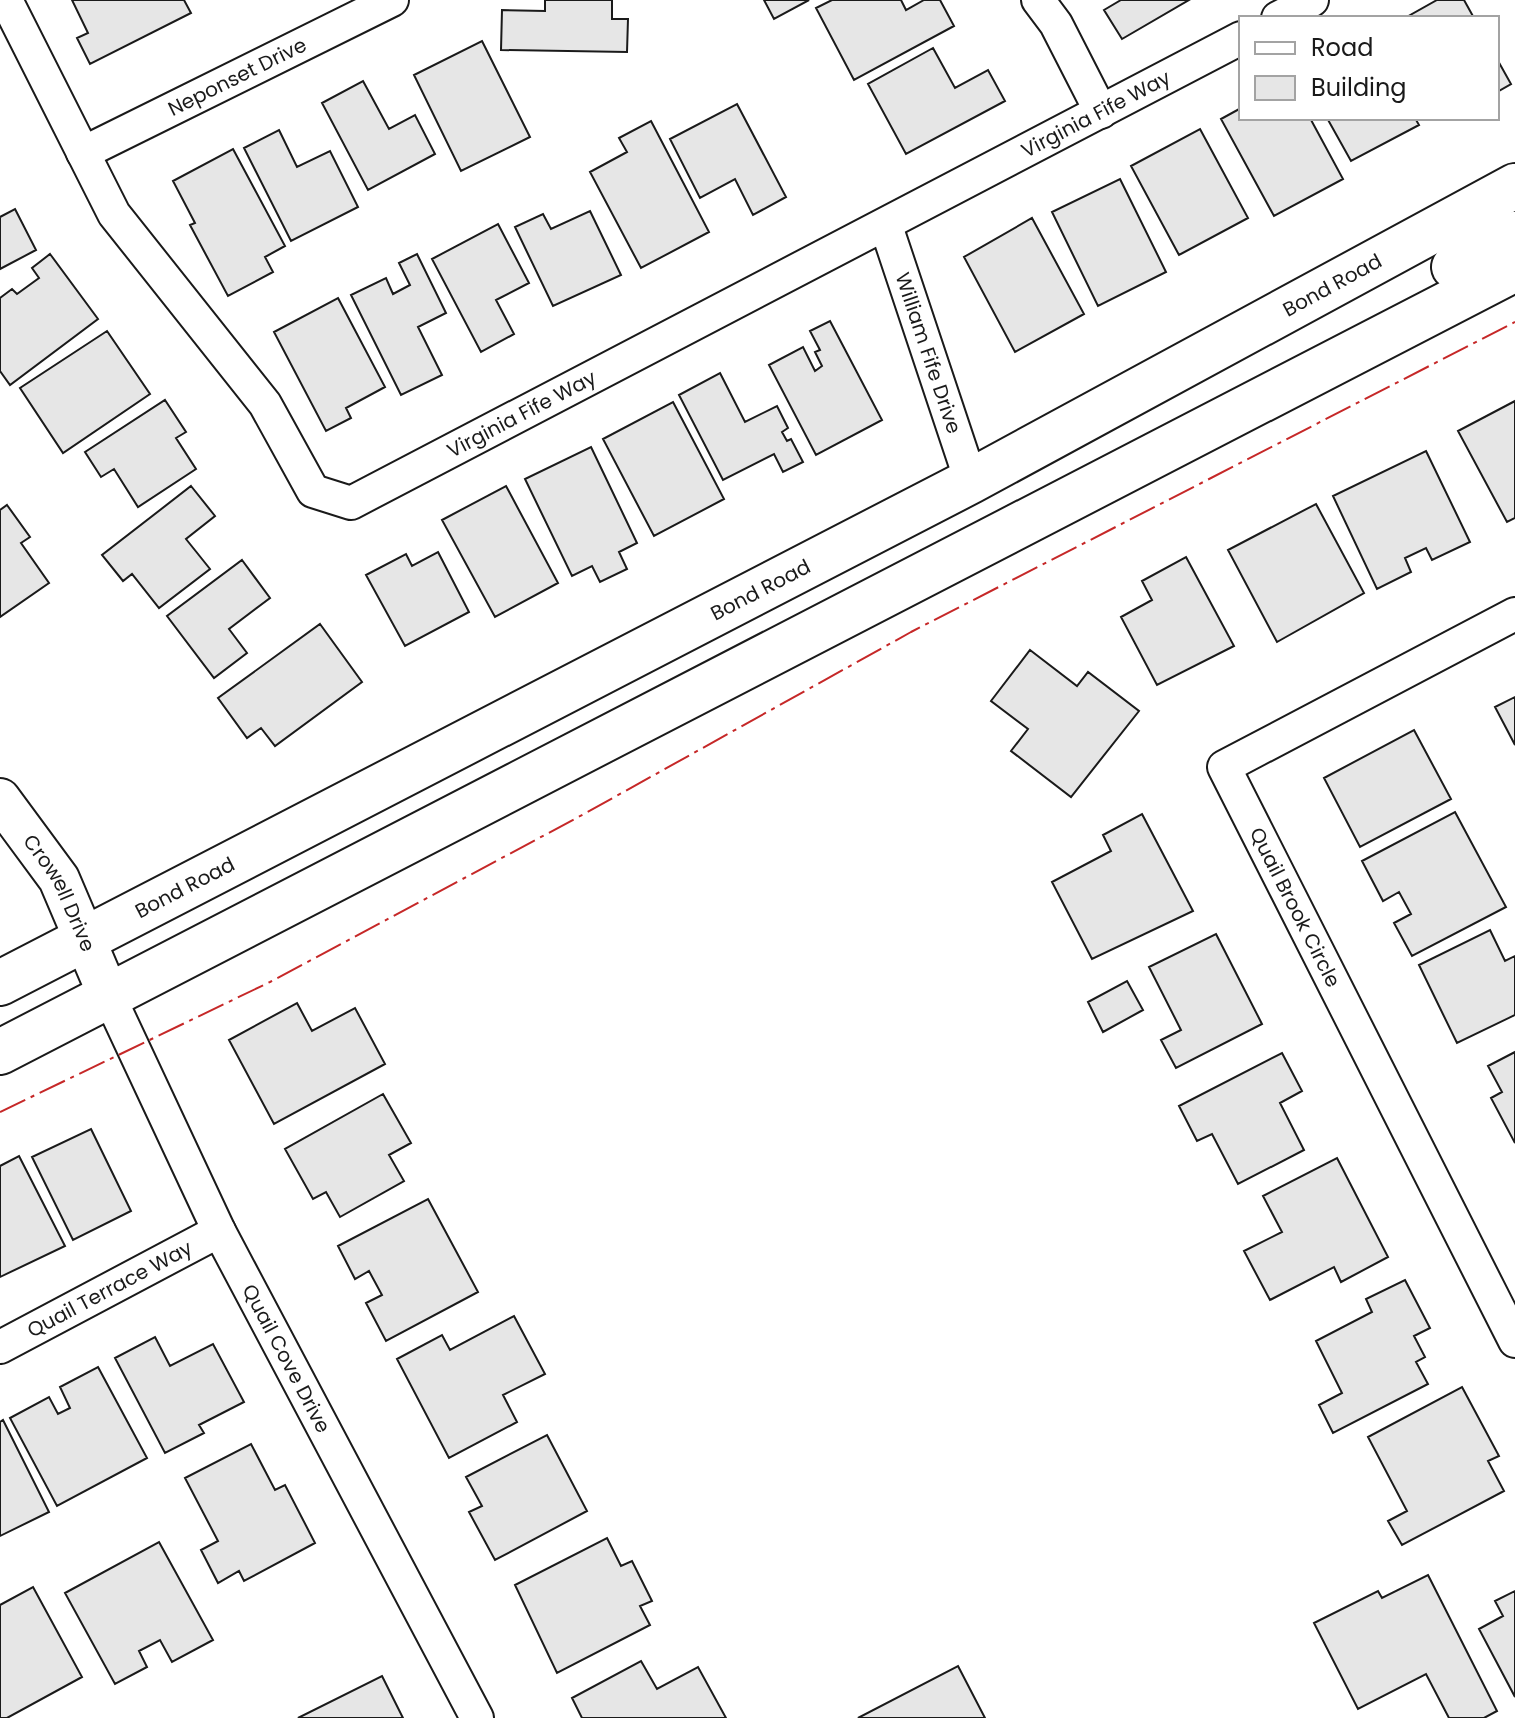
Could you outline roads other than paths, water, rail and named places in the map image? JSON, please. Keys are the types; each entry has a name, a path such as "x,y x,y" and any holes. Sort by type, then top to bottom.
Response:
{"main road":[{"name":"Bond Road","path":"0,983 971,481 1515,186"},
{"path":"1286,387 1321,339 1515,234"},
{"path":"0,1052 1515,269"},
{"path":"673,703 720,653 961,523 973,499 971,481"}],"street":[{"name":"Virginia Fife Way","path":"6,0 114,214 265,404 313,491 351,503 1239,39"},
{"name":"Neponset Drive","path":"83,153 392,0"},
{"path":"1038,0 1056,24 1101,112"},
{"path":"1282,16 1312,0"},
{"name":"William Fife Drive","path":"886,226 971,481"},
{"name":"Quail Brook Circle","path":"1515,614 1224,767 1515,1341"},
{"name":"Crowell Drive","path":"0,799 59,879 108,994"},
{"name":"Quail Cove Drive","path":"108,994 219,1231 477,1718"},
{"name":"Quail Terrace Way","path":"0,1347 219,1231"}]}
